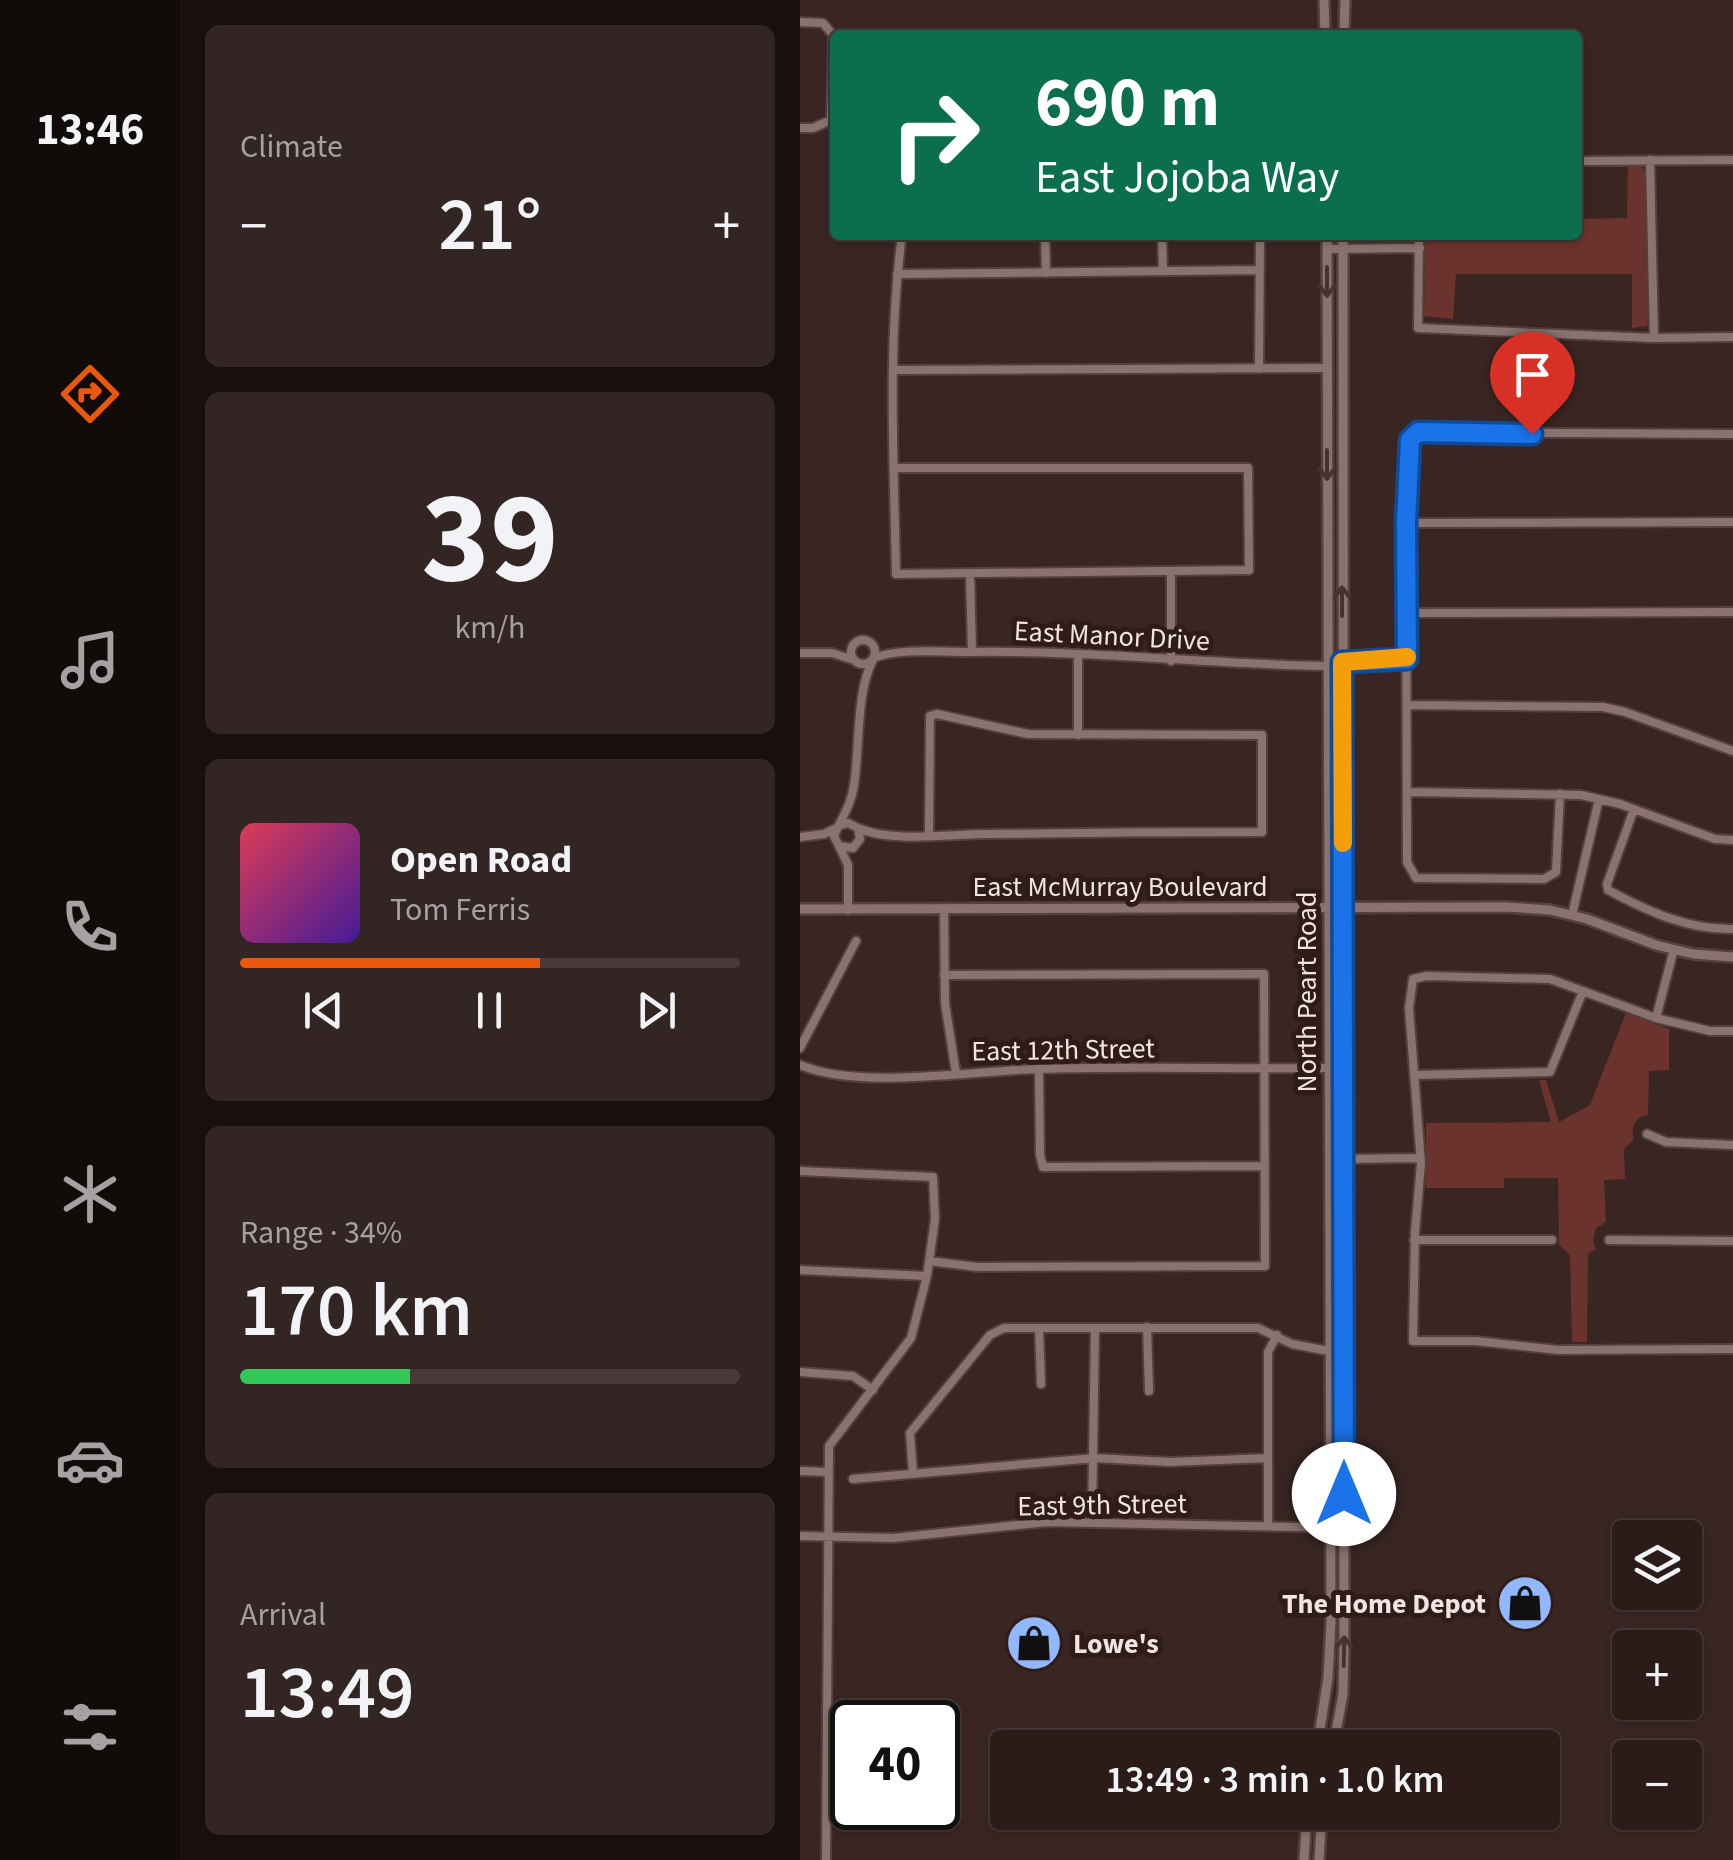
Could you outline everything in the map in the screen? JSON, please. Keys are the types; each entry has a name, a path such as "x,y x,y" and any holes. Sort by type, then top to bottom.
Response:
{"street":[{"path":"1324,0 1325,30"},
{"path":"1344,0 1344,30"},
{"path":"800,22 824,22 830,30"},
{"path":"800,128 813,128 830,120"},
{"path":"1650,160 1654,338"},
{"path":"1582,162 1733,160"},
{"path":"894,468 1248,468 1250,570 896,574 894,468 894,370 901,240"},
{"path":"1045,240 1046,272"},
{"path":"1162,240 1163,271"},
{"path":"1259,369 1260,240"},
{"name":"North Peart Road","path":"1320,1730 1330,1658 1327,240"},
{"name":"North Peart Road","path":"1336,1730 1342,1694 1344,1528 1343,240"},
{"path":"1419,240 1418,328 1654,338 1733,337"},
{"path":"1327,249 1420,248"},
{"path":"897,274 1260,270"},
{"path":"894,370 1326,368"},
{"path":"1560,794 1556,872 1544,878 1416,878 1408,862 1407,792 1406,523 1410,440 1418,432 1733,434"},
{"path":"1406,523 1733,522"},
{"path":"1171,571 1171,661"},
{"path":"970,573 972,652"},
{"path":"1407,614 1733,612"},
{"path":"832,653 864,640 875,649 864,681 850,806 839,827 838,845 848,865"},
{"name":"East Manor Drive","path":"870,643 894,652"},
{"path":"855,644 852,651 864,681"},
{"name":"East Manor Drive","path":"873,659 894,652 972,652 1327,666"},
{"path":"800,653 832,653 862,664 873,659"},
{"path":"1078,654 1078,734"},
{"path":"1342,662 1407,659"},
{"path":"1407,705 1604,707 1733,750"},
{"path":"810,837 848,823 880,835 1262,832 1262,736 1028,734 937,714 930,716 929,834"},
{"path":"1407,792 1560,794 1599,799 1715,840 1733,840"},
{"path":"1572,915 1599,799"},
{"path":"848,910 848,865 858,844 850,806"},
{"path":"1634,809 1608,890 1643,909 1680,922 1733,929"},
{"path":"800,837 850,849 880,835"},
{"name":"East McMurray Boulevard","path":"800,910 1506,907 1550,910 1674,949 1733,957"},
{"path":"944,909 944,975 956,1074"},
{"path":"800,1048 856,941"},
{"path":"1656,1018 1674,949"},
{"path":"929,1261 977,1267 1265,1266 1264,974 944,975"},
{"path":"1733,1032 1710,1031 1656,1018 1550,978 1413,979 1410,1008 1420,1158 1412,1341 1476,1341 1558,1350 1733,1349"},
{"path":"1414,1074 1550,1072 1582,990"},
{"name":"East 12th Street","path":"800,1065 858,1078 1039,1069 1328,1068"},
{"path":"1039,1069 1043,1167 1265,1166"},
{"path":"1647,1134 1666,1142 1733,1145"},
{"path":"1343,1159 1420,1158"},
{"path":"800,1171 934,1177 935,1219 927,1276 911,1338 829,1446 826,1860"},
{"path":"1414,1240 1552,1240"},
{"path":"1609,1240 1733,1241"},
{"path":"800,1270 927,1276"},
{"path":"1147,1327 1149,1391"},
{"path":"912,1474 910,1433 990,1335 1004,1328 1258,1328 1292,1344 1330,1350"},
{"path":"1040,1328 1040,1384"},
{"path":"1092,1521 1095,1328"},
{"path":"1268,1526 1268,1352 1277,1335"},
{"path":"800,1372 853,1376 873,1390"},
{"path":"853,1479 1092,1458 1170,1462 1268,1458"},
{"path":"800,1471 828,1472"},
{"name":"East 9th Street","path":"800,1536 892,1538 1092,1521 1344,1528"},
{"path":"1304,1860 1306,1830"},
{"path":"1319,1860 1321,1830"}],"shaded area":[{"path":"1628,165 1639,165 1646,172 1650,293 1647,326 1632,328 1632,274 1456,274 1453,319 1424,316 1425,240 1582,240 1582,219 1627,218"},
{"path":"1626,1013 1669,1029 1669,1070 1649,1071 1648,1115 1635,1123 1634,1139 1624,1149 1625,1179 1604,1180 1606,1222 1596,1228 1596,1249 1588,1254 1587,1342 1572,1342 1570,1255 1559,1245 1558,1178 1504,1178 1504,1188 1426,1188 1426,1123 1551,1122 1539,1080 1546,1080 1559,1122 1590,1105"}],"slow traffic":[{"path":"1343,843 1342,662 1407,657"}],"place":[{"name":"The Home Depot","path":"1525,1603"},
{"name":"Lowe's","path":"1034,1643"}],"route":[{"path":"1344,1494 1342,662 1407,659 1410,440 1418,432 1532,434"}]}
